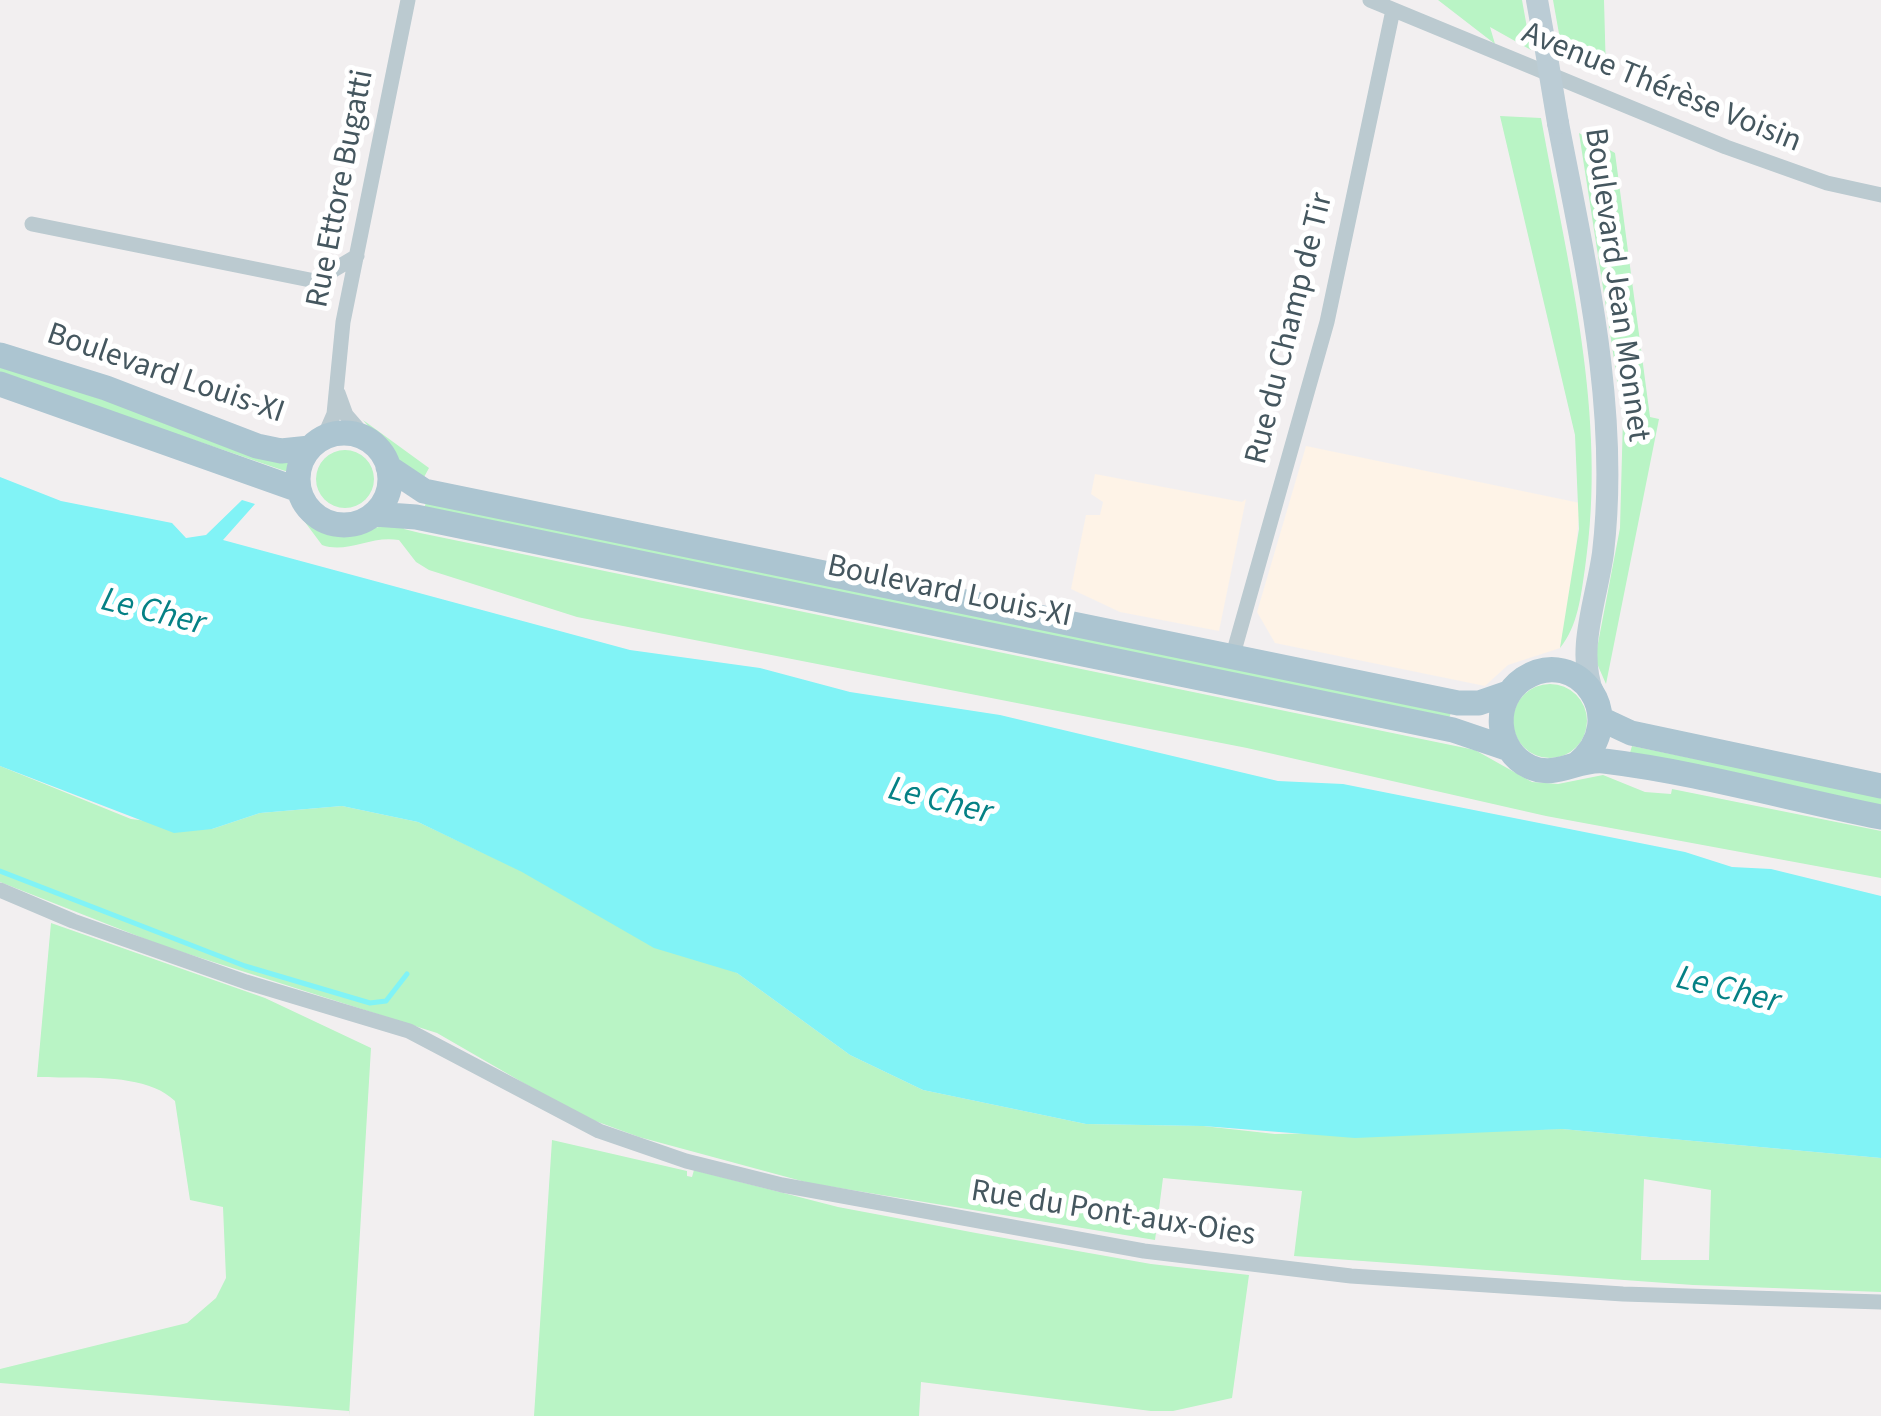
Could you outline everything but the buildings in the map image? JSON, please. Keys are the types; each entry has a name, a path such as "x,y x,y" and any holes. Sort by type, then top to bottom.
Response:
{"main road":[{"name":"Boulevard Jean Monnet","path":"1537,0 1605,397 1608,489 1586,669 1598,707"},
{"name":"Boulevard Louis-XI","path":"0,355 106,388 257,446 281,451 317,443"},
{"name":"Boulevard Louis-XI","path":"0,384 299,490"},
{"path":"342,433 366,438 384,456 388,467 388,492 374,514 363,521 336,524 313,513 299,490 302,460 317,443 342,433"},
{"name":"Boulevard Louis-XI","path":"388,467 424,491 1232,658 1458,703 1479,703 1508,693"},
{"name":"Boulevard Louis-XI","path":"374,514 416,516 1453,730 1509,749"},
{"name":"Boulevard Jean Monnet","path":"1547,670 1573,651 1599,580"},
{"path":"1881,786 1631,733 1598,707 1574,676 1547,670 1519,682 1508,693 1500,721 1509,749 1540,770 1604,761 1881,818"},
{"path":"1577,764 1596,744 1598,707"}],"street":[{"name":"Rue Ettore Bugatti","path":"317,443 337,389 343,322 408,0"},
{"name":"Avenue Thérèse Voisin","path":"1370,0 1768,163 1881,194"},
{"name":"Rue du Champ de Tir","path":"1232,658 1328,322 1393,10"},
{"path":"32,224 315,281 357,256"},
{"path":"337,389 346,415 366,438"},
{"name":"Rue du Pont-aux-Oies","path":"0,890 211,970 374,1020 436,1044 573,1119 643,1147 782,1186 1144,1252 1351,1276 1623,1294 1881,1302"}],"shaded area":[{"path":"1306,446 1580,503 1573,582 1560,648 1508,665 1485,686 1275,643 1257,612"},
{"path":"1095,474 1242,502 1246,499 1219,631 1120,612 1071,589 1086,515 1100,515 1103,502 1091,494"}],"green space":[{"path":"1438,0 1522,0 1531,50 1490,27 1495,44"},
{"path":"1553,0 1604,0 1606,74 1563,56"},
{"path":"1500,116 1541,118 1582,342 1592,455 1591,511 1580,599 1575,620 1560,648 1579,529 1575,435"},
{"path":"1579,133 1615,153 1650,417 1659,419 1606,684 1595,659 1620,528 1623,417"},
{"path":"0,365 288,462 288,472 0,374"},
{"path":"363,420 429,468 423,479 400,463"},
{"path":"345,450 366,458 374,479 366,500 345,508 324,500 316,479 324,458"},
{"path":"290,502 318,527 330,532 402,524 404,529 420,533 1475,750 1532,782 1558,784 1603,775 1645,792 1671,794 1672,789 1881,831 1881,878 1546,816 1247,748 577,617 429,570 416,562 399,540 341,547 322,545"},
{"path":"426,502 1451,712 1449,719 424,509"},
{"path":"1550,684 1576,695 1587,721 1576,747 1550,758 1524,747 1513,721 1524,695"},
{"path":"1632,746 1881,797 1881,807 1629,756"},
{"path":"0,766 131,819 212,829 260,813 342,806 418,822 737,973 850,1055 923,1090 1086,1124 1203,1126 1275,1134 1562,1129 1881,1158 1881,1292 1693,1285 1294,1256 1302,1191 1163,1178 1155,1240 809,1183 639,1137 579,1115 437,1033 163,946 0,882","holes":["1644,1179 1711,1190 1709,1260 1641,1260"]},
{"path":"51,923 265,998 371,1048 349,1416 349,1411 0,1383 0,1369 187,1323 216,1298 226,1278 223,1207 190,1200 175,1101 162,1091 129,1081 37,1077"},
{"path":"552,1140 687,1171 687,1176 692,1177 694,1170 838,1207 1151,1264 1249,1275 1232,1398 1173,1411 1151,1411 921,1382 919,1416 534,1416"}],"water":[{"name":"Le Cher","path":"0,477 61,501 172,523 186,538 206,535 242,500 255,504 223,540 630,650 760,668 850,692 1000,715 1278,781 1343,784 1685,852 1732,867 1771,869 1881,896 1881,1158 1562,1129 1355,1138 1203,1126 1086,1124 923,1090 850,1055 737,973 654,948 522,872 418,822 342,806 260,813 212,829 174,833 0,766"}],"waterway":[{"path":"0,871 245,966 370,1003 386,1001 407,974"}]}
